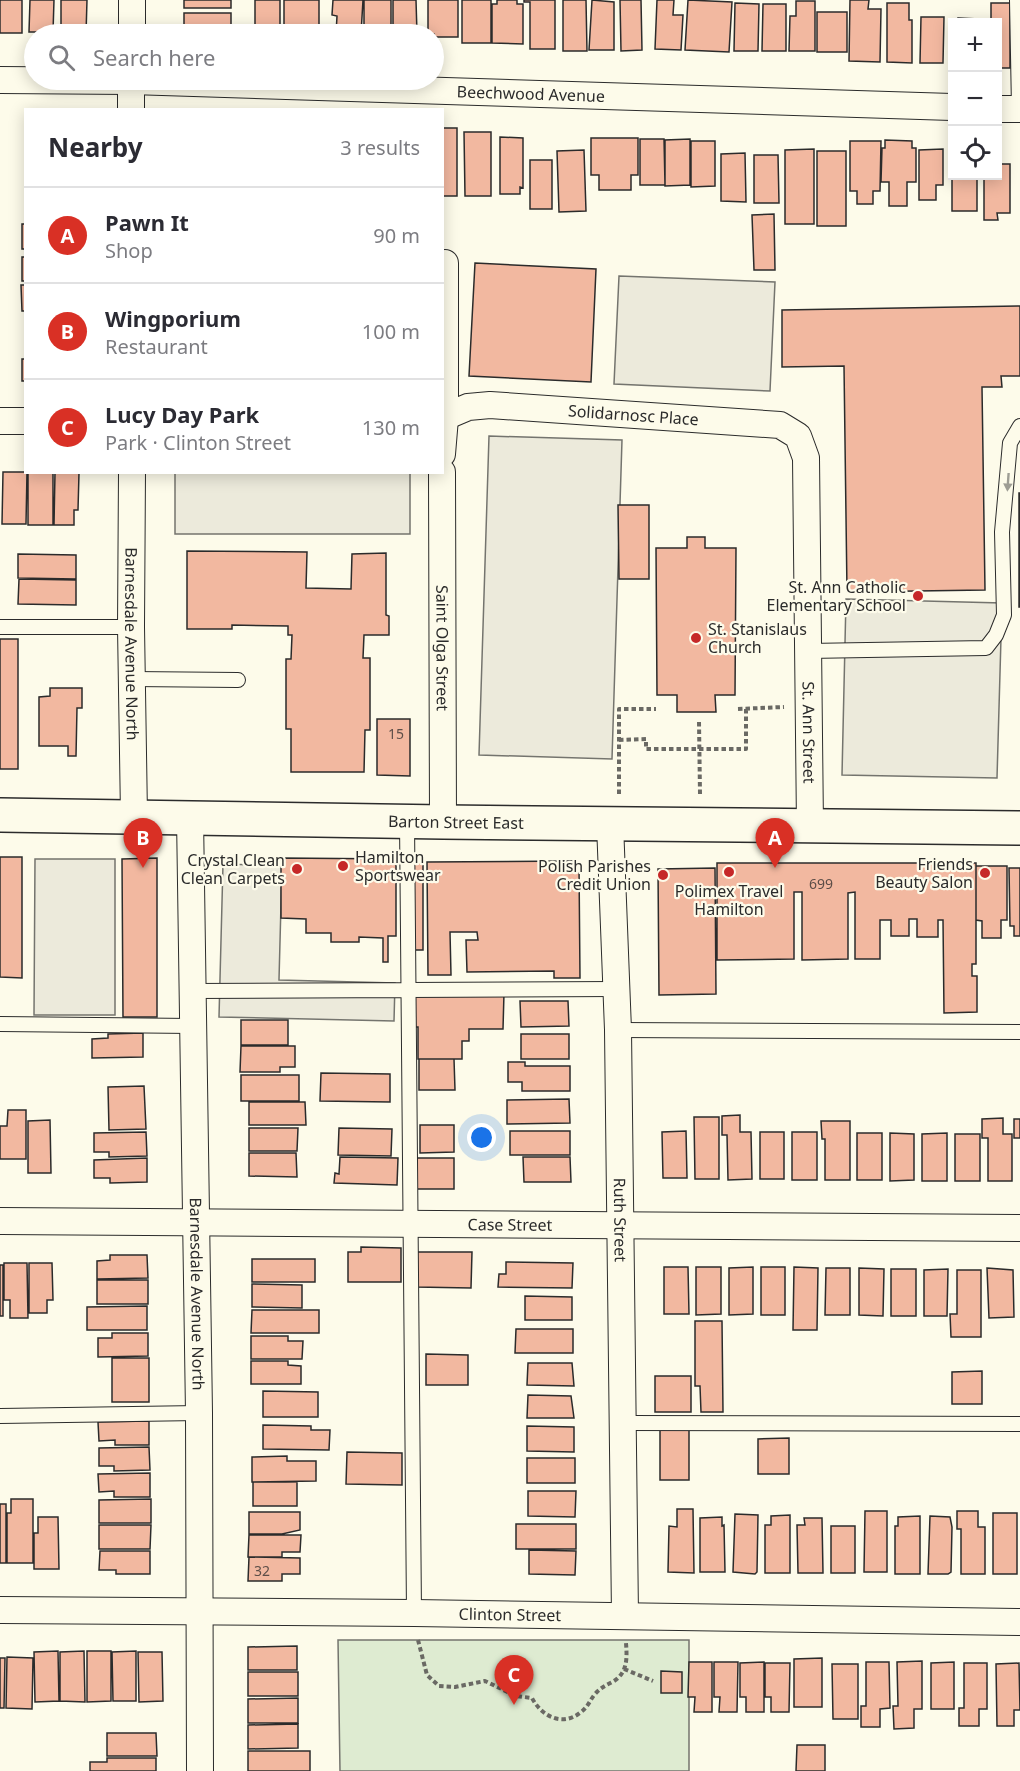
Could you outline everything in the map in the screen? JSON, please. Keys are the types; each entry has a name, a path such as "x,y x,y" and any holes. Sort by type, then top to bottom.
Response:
{"main road":[{"name":"Barton Street East","path":"0,815 1020,828"}],"street":[{"path":"132,0 132,24"},
{"name":"Beechwood Avenue","path":"0,80 24,80"},
{"path":"131,90 131,108"},
{"name":"Beechwood Avenue","path":"435,90 948,107"},
{"path":"1002,108 1020,109"},
{"path":"444,340 445,263"},
{"name":"Solidarnosc Place","path":"444,418 468,407 490,405 780,425 798,436 806,458"},
{"path":"0,421 24,421"},
{"name":"St. Ann Street","path":"806,458 810,827"},
{"name":"Barnesdale Avenue North","path":"132,474 130,627 134,816"},
{"name":"Saint Olga Street","path":"442,474 443,822"},
{"name":"Barnesdale Avenue North","path":"190,817 199,1413 200,1771"},
{"name":"Ruth Street","path":"610,824 618,1030 625,1616"},
{"name":"Case Street","path":"0,1221 410,1222 1020,1228"},
{"name":"Clinton Street","path":"0,1610 414,1612 1020,1622"}],"lane":[{"path":"1017,0 1020,109"},
{"path":"808,651 986,648 996,635 1004,615 1002,532 1010,443 1020,426"},
{"path":"0,627 130,627"},
{"path":"132,679 238,680"},
{"path":"407,821 414,1612"},
{"path":"192,991 616,989"},
{"path":"0,1024 192,1026"},
{"path":"618,1030 1020,1032"},
{"path":"0,1416 199,1413"},
{"path":"623,1423 1020,1424"}],"path":[{"path":"738,709 809,707"},
{"path":"619,740 646,739 646,749 746,749 746,708"},
{"path":"619,782 619,709 656,709"},
{"path":"699,722 700,782"},
{"path":"414,1612 424,1667 432,1681 447,1688 477,1681 492,1683 516,1696 532,1698 536,1707 552,1718 562,1720 572,1718 581,1712 595,1694 620,1676 626,1661 625,1616"},
{"path":"624,1669 653,1681"}],"green space":[{"path":"338,1640 689,1640 689,1771 340,1771"}],"shaded area":[{"path":"619,276 775,282 770,391 614,384"},
{"path":"489,436 622,440 612,759 479,755"},
{"path":"175,474 410,474 410,534 175,534"},
{"path":"846,599 1002,603 997,778 842,775"},
{"path":"35,859 115,859 115,1015 34,1015"},
{"path":"223,864 282,866 279,980 395,983 394,1021 219,1017"}],"building":[{"path":"0,0 22,0 22,33 0,33"},
{"path":"30,0 54,0 53,24 29,24"},
{"path":"61,0 87,0 86,24 61,24"},
{"path":"184,0 231,0 231,8 184,8"},
{"path":"255,0 280,0 280,24 255,24"},
{"path":"284,0 319,0 319,24 284,24"},
{"path":"333,0 363,0 362,24 337,24 337,16 332,15"},
{"path":"364,0 391,0 391,24 364,24"},
{"path":"393,0 416,0 417,24 393,24"},
{"path":"428,0 458,0 458,37 444,37 444,24 428,24"},
{"path":"462,0 491,0 491,43 462,43"},
{"path":"497,0 517,0 517,4 523,4 523,44 492,43 492,4 497,4"},
{"path":"524,0 555,0 555,49 530,49 530,2 524,2"},
{"path":"563,0 586,0 587,51 563,51"},
{"path":"592,0 614,2 614,50 589,50"},
{"path":"620,0 641,0 642,50 621,51"},
{"path":"657,0 674,0 673,15 683,15 681,50 655,49"},
{"path":"688,0 732,2 729,52 685,50"},
{"path":"850,0 869,0 868,9 881,9 880,62 849,61"},
{"path":"796,1 815,1 815,51 789,51 790,16 796,16"},
{"path":"735,3 759,4 758,51 734,51"},
{"path":"887,3 909,3 909,20 912,20 912,63 887,62"},
{"path":"991,3 1010,3 1010,68 1002,68 1002,18 991,18"},
{"path":"763,4 786,4 786,51 762,51"},
{"path":"817,12 847,12 847,52 817,52"},
{"path":"184,13 231,13 231,24 184,24"},
{"path":"921,17 944,17 943,63 920,63"},
{"path":"444,128 457,128 457,196 444,196"},
{"path":"464,132 491,132 491,196 465,196"},
{"path":"500,137 523,138 523,188 520,187 520,194 500,194"},
{"path":"591,138 638,138 638,175 631,175 631,190 599,190 599,175 591,175"},
{"path":"640,139 664,139 665,185 640,185"},
{"path":"690,139 690,185 665,186 665,140"},
{"path":"885,140 912,141 912,148 916,148 916,182 907,182 907,206 889,206 889,182 881,182 882,148 885,148"},
{"path":"691,141 715,141 715,186 691,187"},
{"path":"850,141 881,141 880,191 873,191 873,204 857,204 857,191 850,191"},
{"path":"814,149 814,224 785,224 785,150"},
{"path":"943,149 943,185 936,185 936,200 919,200 919,150"},
{"path":"584,150 586,211 559,212 557,151"},
{"path":"817,151 846,151 846,226 817,226"},
{"path":"745,153 746,202 721,201 721,154"},
{"path":"754,155 778,155 779,203 754,203"},
{"path":"530,160 552,160 552,209 530,209"},
{"path":"1002,164 1010,164 1010,213 997,213 998,220 984,220 984,180 1002,180"},
{"path":"952,180 977,180 977,211 952,211"},
{"path":"774,214 775,270 754,270 752,215"},
{"path":"22,224 24,224 24,249 22,249"},
{"path":"22,257 24,257 24,281 22,281"},
{"path":"475,263 596,269 591,382 469,376"},
{"path":"21,285 24,285 24,311 22,311"},
{"path":"1020,306 1020,376 1001,376 1002,387 982,387 985,590 847,592 844,366 782,367 782,310"},
{"path":"22,359 24,359 24,381 22,381"},
{"path":"3,472 24,472 27,474 26,524 2,524"},
{"path":"28,474 53,474 53,525 28,525"},
{"path":"55,474 79,474 78,510 74,510 74,525 54,525"},
{"path":"1020,493 1020,607 1019,607"},
{"path":"618,505 649,505 649,579 619,579"},
{"name":"St. Stanislaus Church","path":"687,537 705,537 705,548 736,548 735,695 715,695 716,712 677,712 677,695 657,695 656,548 687,548"},
{"path":"187,551 307,552 306,588 351,589 352,554 386,553 386,615 389,616 389,635 364,635 363,658 370,658 370,730 365,730 364,772 291,772 291,729 286,729 286,659 291,659 292,635 288,635 288,626 232,625 232,629 187,629"},
{"path":"18,554 76,555 76,579 18,578"},
{"path":"19,579 76,580 76,605 18,604"},
{"path":"0,639 18,639 18,769 0,769"},
{"path":"50,688 82,688 82,708 77,708 76,756 68,756 68,746 39,746 39,697 50,696"},
{"path":"377,719 410,719 410,776 377,775"},
{"path":"0,857 22,857 22,978 0,977"},
{"path":"157,858 157,1017 123,1017 122,859"},
{"path":"281,858 396,859 396,936 388,936 388,962 383,962 383,938 359,937 359,942 331,942 331,933 306,933 306,919 281,918"},
{"path":"411,860 423,860 423,950 411,950"},
{"path":"573,861 579,865 580,978 554,978 554,971 467,972 466,940 478,940 477,932 450,932 451,975 428,975 427,862"},
{"path":"717,863 976,863 976,964 972,964 972,976 977,976 977,1012 944,1013 943,920 938,920 938,937 917,937 917,919 909,919 909,936 891,936 891,920 880,920 880,959 855,959 855,892 848,893 848,959 802,960 802,892 794,892 794,959 717,960"},
{"path":"976,866 1007,866 1007,920 1001,920 1001,938 982,938 982,921 976,920"},
{"path":"715,868 716,994 659,995 658,869"},
{"path":"1009,868 1020,868 1020,936 1014,936 1014,926 1010,926"},
{"path":"413,992 504,993 503,1029 469,1029 469,1041 462,1041 462,1059 418,1059 418,1027 413,1027"},
{"path":"520,1001 568,1001 569,1026 521,1027"},
{"path":"241,1020 288,1020 288,1045 241,1045"},
{"path":"143,1033 143,1057 92,1058 92,1039 108,1038 108,1034"},
{"path":"521,1034 569,1034 569,1059 521,1059"},
{"path":"241,1046 295,1046 295,1067 280,1067 280,1072 240,1072"},
{"path":"419,1059 454,1059 455,1090 419,1090"},
{"path":"508,1062 525,1062 525,1066 570,1066 570,1091 522,1091 522,1082 508,1082"},
{"path":"321,1073 390,1074 390,1102 320,1101"},
{"path":"241,1075 299,1075 299,1101 241,1101"},
{"path":"144,1086 146,1129 109,1130 108,1087"},
{"path":"569,1099 570,1123 507,1124 507,1100"},
{"path":"249,1102 305,1102 306,1125 249,1125"},
{"path":"8,1110 26,1110 26,1159 0,1159 0,1126 7,1126"},
{"path":"740,1115 740,1132 751,1132 752,1179 728,1180 727,1135 722,1135 722,1116"},
{"path":"694,1117 719,1117 719,1179 695,1179"},
{"path":"1003,1118 1003,1134 1012,1134 1012,1181 988,1181 988,1138 982,1138 982,1119"},
{"path":"1014,1119 1020,1119 1020,1138 1014,1138"},
{"path":"50,1120 51,1173 28,1173 28,1121"},
{"path":"821,1121 850,1121 850,1180 825,1180 825,1139 822,1139"},
{"path":"420,1125 454,1125 454,1152 420,1153"},
{"path":"249,1128 298,1128 297,1151 249,1151"},
{"path":"339,1128 392,1129 391,1156 338,1155"},
{"path":"510,1131 570,1131 570,1155 510,1155"},
{"path":"686,1131 687,1178 663,1178 662,1132"},
{"path":"146,1132 147,1156 109,1157 109,1152 94,1152 94,1133"},
{"path":"760,1132 784,1132 784,1179 760,1179"},
{"path":"792,1132 817,1132 817,1180 792,1180"},
{"path":"857,1133 882,1133 882,1180 857,1180"},
{"path":"890,1133 914,1134 914,1180 890,1181"},
{"path":"947,1133 947,1181 922,1181 922,1134"},
{"path":"955,1134 980,1134 980,1181 955,1181"},
{"path":"249,1153 296,1153 297,1177 249,1176"},
{"path":"340,1157 398,1158 397,1185 334,1183 335,1173 339,1174"},
{"path":"523,1157 570,1157 571,1182 524,1182"},
{"path":"147,1158 147,1182 110,1183 110,1178 94,1178 94,1160"},
{"path":"415,1158 454,1158 454,1189 415,1189"},
{"path":"361,1247 401,1248 401,1282 348,1282 348,1252 361,1252"},
{"path":"416,1252 472,1252 471,1288 416,1287"},
{"path":"110,1255 147,1255 148,1278 97,1279 97,1261 110,1260"},
{"path":"252,1259 315,1259 315,1282 252,1282"},
{"path":"506,1262 573,1263 572,1288 498,1287 499,1274 506,1274"},
{"path":"4,1263 27,1263 28,1318 10,1318 10,1300 4,1300"},
{"path":"29,1263 52,1263 53,1300 47,1300 47,1313 29,1313"},
{"path":"0,1265 3,1265 3,1316 0,1316"},
{"path":"664,1267 688,1267 689,1314 664,1314"},
{"path":"696,1267 721,1267 721,1314 696,1315"},
{"path":"753,1267 753,1314 729,1315 729,1268"},
{"path":"761,1267 785,1267 785,1315 761,1315"},
{"path":"794,1267 818,1268 817,1330 793,1330"},
{"path":"826,1268 850,1268 850,1315 825,1315"},
{"path":"859,1268 884,1269 883,1316 859,1315"},
{"path":"987,1268 1013,1270 1014,1317 989,1318"},
{"path":"891,1269 916,1269 916,1316 891,1316"},
{"path":"948,1269 947,1316 924,1316 924,1270"},
{"path":"957,1270 981,1270 981,1337 951,1337 950,1314 957,1314"},
{"path":"97,1280 148,1280 148,1304 97,1304"},
{"path":"252,1284 302,1285 302,1308 252,1307"},
{"path":"525,1296 572,1297 572,1320 525,1320"},
{"path":"147,1306 147,1330 87,1330 87,1307"},
{"path":"252,1310 319,1310 319,1333 251,1333"},
{"path":"695,1321 722,1321 723,1412 701,1412 700,1386 695,1386"},
{"path":"516,1329 573,1329 573,1353 515,1353"},
{"path":"112,1333 148,1333 148,1356 98,1357 98,1338 112,1338"},
{"path":"251,1336 288,1336 288,1341 303,1341 302,1359 251,1359"},
{"path":"426,1354 468,1355 468,1385 426,1385"},
{"path":"112,1358 149,1358 149,1402 112,1402"},
{"path":"251,1361 288,1361 288,1365 301,1366 301,1384 251,1384"},
{"path":"528,1363 572,1363 574,1386 527,1385"},
{"path":"982,1371 982,1404 952,1404 952,1372"},
{"path":"655,1376 691,1376 691,1412 655,1412"},
{"path":"263,1391 318,1392 318,1417 263,1417"},
{"path":"528,1395 571,1396 574,1418 527,1418"},
{"path":"149,1421 149,1445 115,1445 115,1440 99,1441 98,1422"},
{"path":"263,1425 311,1426 311,1430 330,1430 329,1450 263,1449"},
{"path":"527,1426 574,1427 574,1452 527,1451"},
{"path":"689,1428 689,1480 660,1480 660,1429"},
{"path":"789,1438 789,1474 758,1474 758,1439"},
{"path":"149,1447 150,1470 114,1471 114,1466 99,1466 99,1448"},
{"path":"347,1452 402,1453 402,1485 346,1484"},
{"path":"287,1456 287,1461 316,1461 316,1481 252,1482 252,1457"},
{"path":"527,1458 575,1458 575,1483 527,1483"},
{"path":"150,1473 150,1497 114,1497 114,1491 99,1492 98,1474"},
{"path":"253,1482 297,1482 297,1506 253,1506"},
{"path":"528,1491 576,1491 575,1517 528,1516"},
{"path":"11,1499 33,1499 33,1563 7,1563 7,1513 11,1513"},
{"path":"151,1499 151,1523 99,1523 99,1500"},
{"path":"0,1504 6,1504 6,1563 0,1563"},
{"path":"677,1509 693,1509 694,1573 668,1572 669,1526 677,1527"},
{"path":"865,1511 887,1511 887,1572 864,1572"},
{"path":"957,1511 978,1511 978,1527 985,1527 985,1574 961,1574 961,1529 957,1529"},
{"path":"249,1512 300,1512 300,1530 282,1534 249,1534"},
{"path":"993,1513 1017,1513 1017,1574 993,1574"},
{"path":"735,1514 758,1515 757,1572 755,1574 733,1572"},
{"path":"790,1515 790,1573 765,1573 765,1525 771,1525 771,1516"},
{"path":"920,1516 920,1574 895,1574 895,1526 898,1526 898,1517"},
{"path":"930,1516 950,1517 952,1527 951,1572 948,1574 928,1574"},
{"path":"38,1517 58,1517 59,1569 34,1569 34,1533 38,1533"},
{"path":"722,1517 725,1572 700,1572 700,1518"},
{"path":"804,1518 822,1518 823,1573 798,1573 797,1525 805,1525"},
{"path":"516,1524 576,1524 576,1549 516,1549"},
{"path":"99,1525 151,1525 150,1549 99,1549"},
{"path":"831,1526 855,1526 855,1573 831,1573"},
{"path":"249,1535 301,1535 300,1552 282,1552 282,1557 248,1557"},
{"path":"529,1550 576,1551 575,1575 529,1574"},
{"path":"100,1551 150,1551 150,1574 116,1574 116,1570 99,1570"},
{"path":"249,1557 300,1558 300,1574 282,1574 282,1581 248,1581"},
{"path":"297,1646 297,1670 248,1670 248,1647"},
{"path":"58,1651 59,1701 35,1702 34,1652"},
{"path":"84,1651 85,1702 60,1701 60,1652"},
{"path":"87,1651 111,1651 111,1701 87,1702"},
{"path":"136,1651 136,1701 113,1701 112,1652"},
{"path":"138,1652 162,1652 163,1701 139,1702"},
{"path":"7,1657 33,1658 32,1709 6,1708"},
{"path":"0,1658 5,1658 4,1708 0,1708"},
{"path":"822,1658 822,1707 794,1707 794,1659"},
{"path":"922,1661 922,1709 914,1709 914,1728 894,1729 893,1706 898,1706 897,1662"},
{"path":"689,1662 712,1662 712,1712 694,1712 695,1697 688,1697"},
{"path":"714,1662 738,1662 737,1712 719,1712 720,1697 714,1697"},
{"path":"764,1662 764,1712 746,1712 746,1697 740,1697 740,1663"},
{"path":"866,1662 889,1662 890,1708 880,1709 880,1727 861,1727 861,1706 866,1706"},
{"path":"954,1662 954,1709 931,1709 931,1663"},
{"path":"765,1663 790,1663 789,1712 771,1712 771,1697 765,1697"},
{"path":"964,1663 987,1663 987,1709 979,1709 979,1726 959,1726 959,1708 964,1708"},
{"path":"1019,1663 1020,1710 1014,1710 1014,1726 997,1726 996,1664"},
{"path":"832,1664 858,1664 858,1719 833,1719"},
{"path":"661,1671 682,1672 682,1693 661,1693"},
{"path":"248,1672 298,1672 298,1696 248,1696"},
{"path":"298,1698 298,1723 248,1723 248,1699"},
{"path":"298,1724 298,1748 248,1749 248,1725"},
{"path":"107,1733 156,1733 157,1756 107,1756"},
{"path":"797,1745 825,1745 825,1771 796,1771"},
{"path":"248,1751 310,1751 310,1771 248,1771"},
{"path":"107,1758 156,1758 156,1771 90,1771 90,1762 107,1762"}],"place":[{"name":"St. Ann Catholic Elementary School","path":"918,596"},
{"name":"St. Stanislaus Church","path":"696,638"},
{"name":"Hamilton Sportswear","path":"343,866"},
{"name":"Wingporium","path":"143,868"},
{"name":"Pawn It","path":"775,868"},
{"name":"Crystal Clean Clean Carpets","path":"297,869"},
{"name":"Polimex Travel Hamilton","path":"729,872"},
{"name":"Friends Beauty Salon","path":"985,873"},
{"name":"Polish Parishes Credit Union","path":"663,875"},
{"name":"Lucy Day Park","path":"514,1705"}]}
